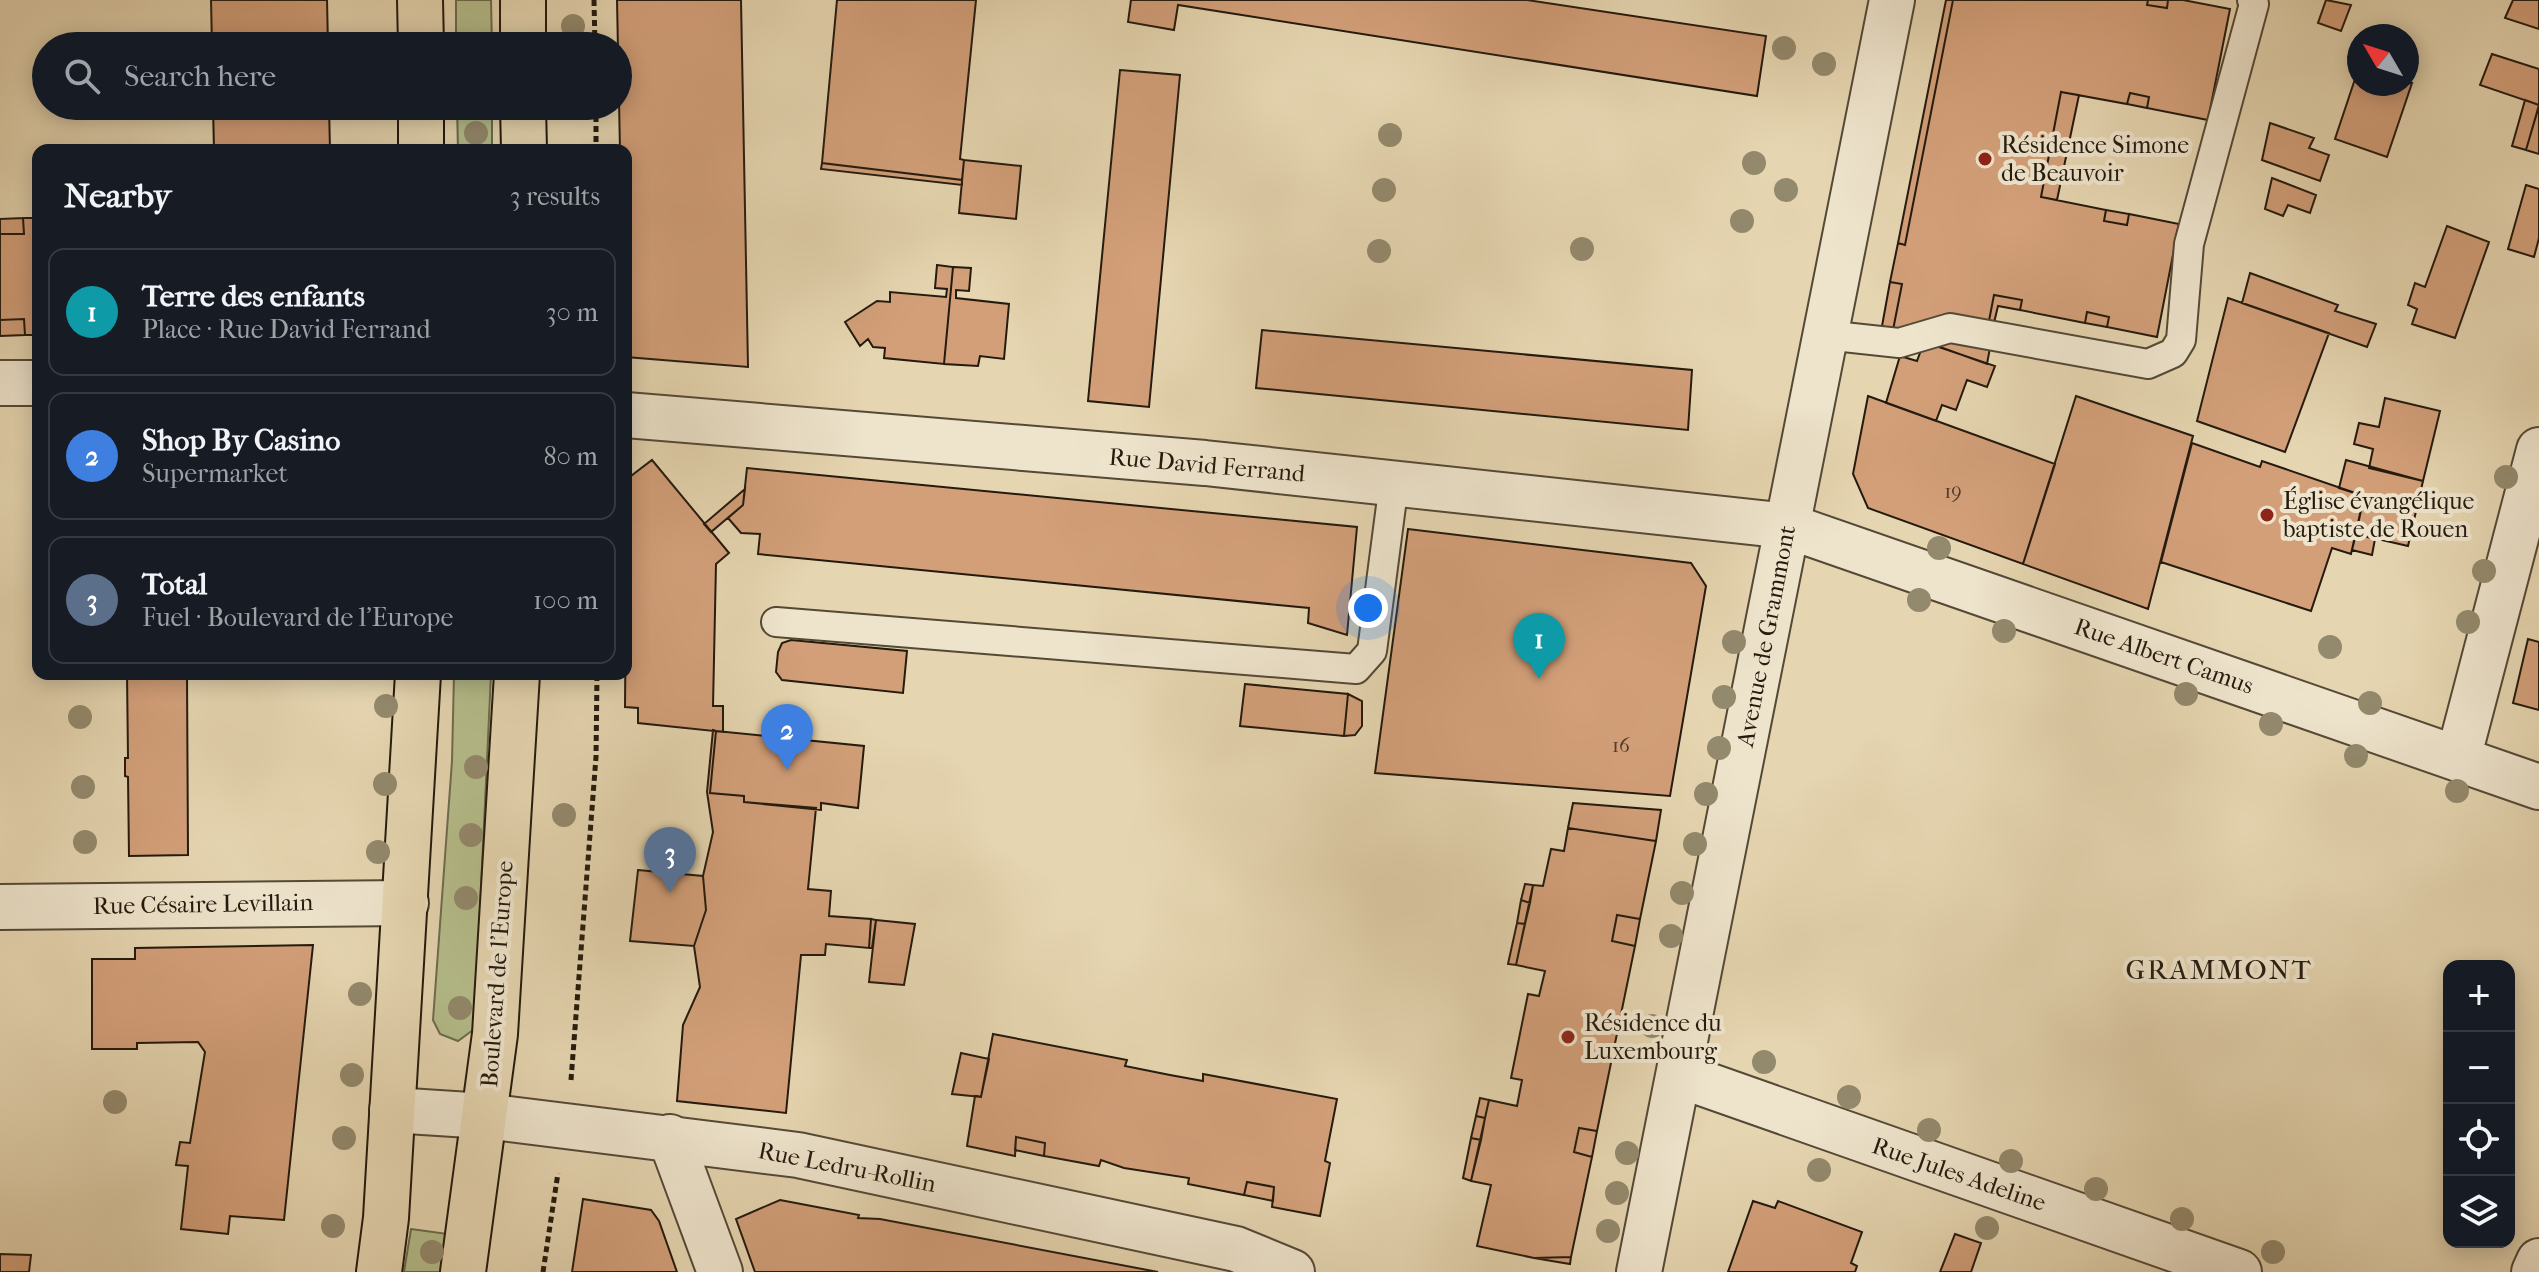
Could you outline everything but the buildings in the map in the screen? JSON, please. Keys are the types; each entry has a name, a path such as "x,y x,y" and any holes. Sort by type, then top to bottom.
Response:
{"main road":[{"path":"420,0 421,32"},
{"path":"523,0 523,32"},
{"path":"421,120 421,144"},
{"path":"523,120 524,144"},
{"path":"379,1272 406,903 418,680"},
{"name":"Boulevard de l'Europe","path":"463,1272 495,1034 517,680"}],"street":[{"name":"Avenue de Grammont","path":"1639,1272 1892,0"},
{"path":"0,383 32,383"},
{"name":"Rue David Ferrand","path":"632,416 1190,462 1788,526"},
{"path":"2458,759 2533,496 2539,450"},
{"name":"Rue Albert Camus","path":"1788,526 2539,787"},
{"name":"Rue Césaire Levillain","path":"0,907 406,903"},
{"name":"Rue Jules Adeline","path":"1679,1075 2239,1272"},
{"name":"Rue Ledru-Rollin","path":"392,1110 485,1116 798,1155 1236,1249 1292,1272"},
{"path":"670,1137 720,1272"},
{"path":"2534,1272 2539,1261"}],"lane":[{"path":"1825,335 1899,343 1950,328 2148,364 2173,353 2181,340 2189,244 2254,4 2252,0"},
{"path":"776,622 1356,669 1372,651 1394,483"}],"path":[{"path":"594,0 595,32"},
{"path":"596,120 596,144"},
{"path":"571,1081 596,757 597,680"},
{"path":"543,1272 559,1168"}],"green space":[{"path":"456,0 491,0 492,32 456,32"},
{"path":"457,120 492,120 492,144 458,144"},
{"path":"454,680 491,680 475,1017 473,1030 458,1041 440,1034 433,1020 452,761"},
{"path":"411,1229 448,1234 442,1272 404,1272"}],"place":[{"name":"Résidence Simone de Beauvoir","path":"1985,159"},
{"name":"Église évangélique baptiste de Rouen","path":"2267,515"},
{"name":"Terre des enfants","path":"1539,679"},
{"name":"Shop By Casino","path":"787,770"},
{"name":"Total","path":"670,893"},
{"name":"Résidence du Luxembourg","path":"1568,1037"}],"district":[{"name":"GRAMMONT","path":"2219,969"}]}
